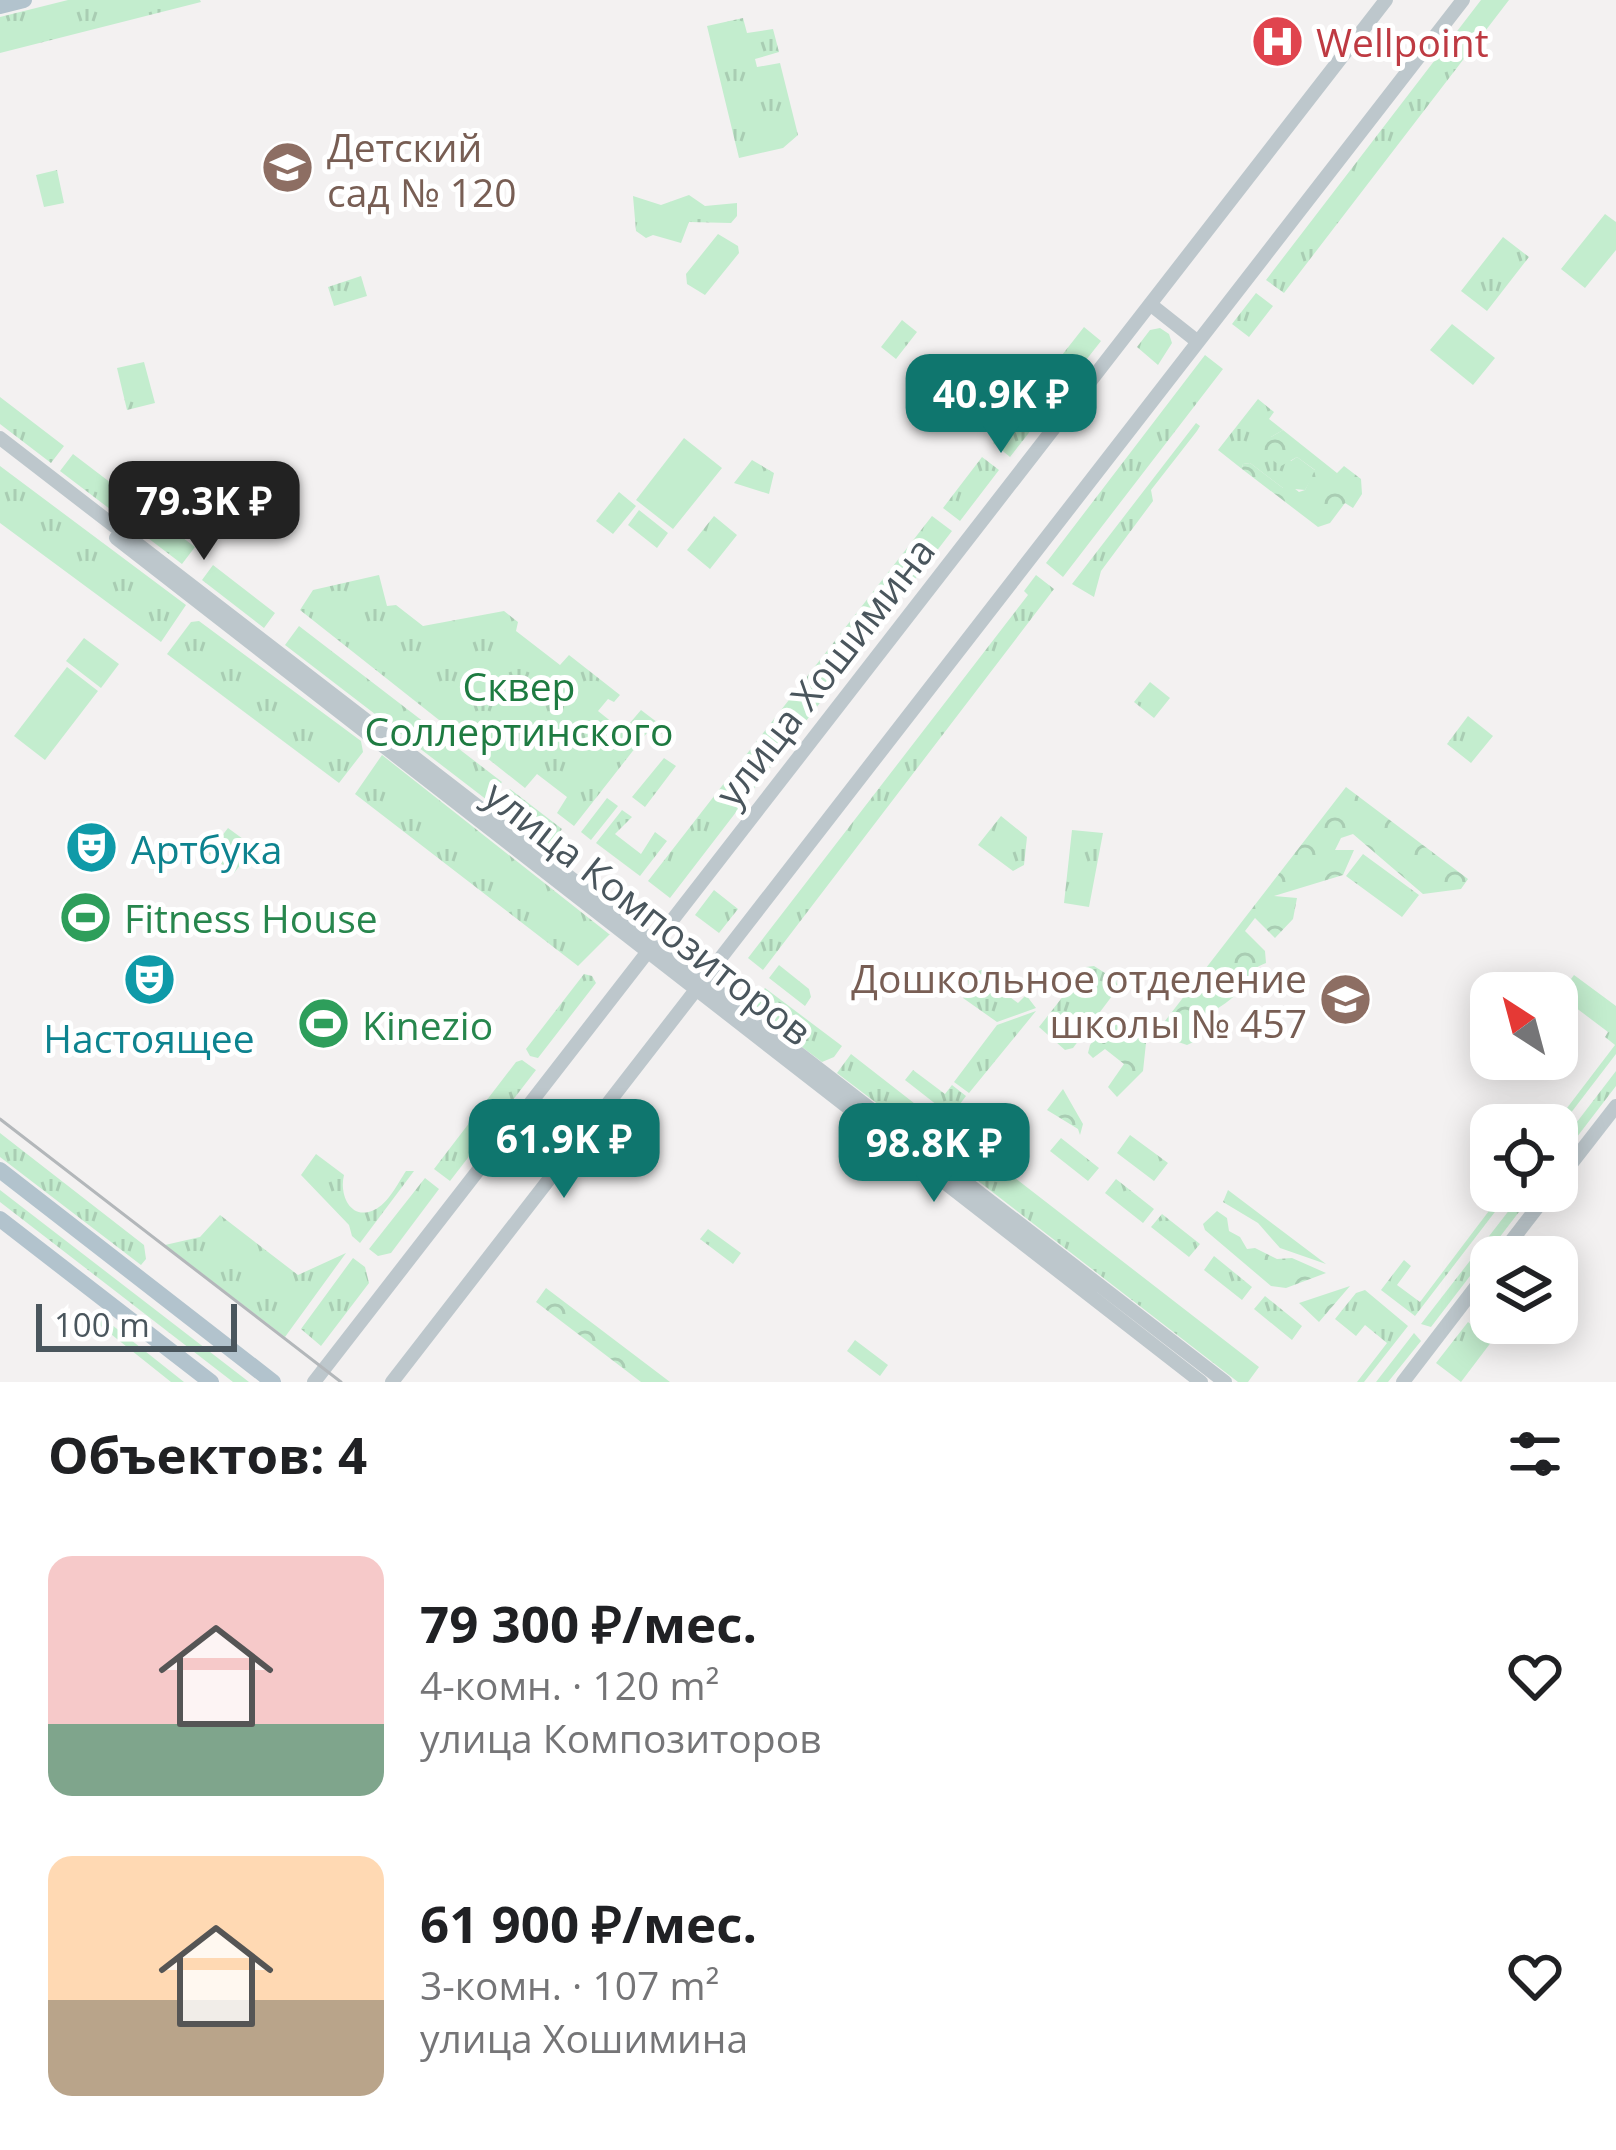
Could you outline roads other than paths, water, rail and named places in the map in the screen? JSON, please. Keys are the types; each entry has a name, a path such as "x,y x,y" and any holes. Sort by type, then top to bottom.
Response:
{"main road":[{"path":"0,6 24,0"},
{"path":"0,1170 273,1382"},
{"path":"0,1219 211,1382"}],"street":[{"name":"улица Хошимина","path":"314,1382 1386,0"},
{"path":"392,1382 1463,0"},
{"path":"1150,304 1198,342"},
{"name":"улица Композиторов","path":"0,438 1202,1382"},
{"name":"улица Композиторов","path":"0,448 651,947"},
{"name":"улица Композиторов","path":"700,985 1225,1382"},
{"path":"1578,1155 1616,1106"},
{"path":"1515,1236 1534,1212"},
{"path":"1403,1382 1470,1295"}],"tram line":[{"path":"0,1119 341,1382"}],"place":[{"name":"Wellpoint","path":"1277,41"},
{"name":"Детский сад № 120","path":"288,168"},
{"name":"Артбука","path":"92,848"},
{"name":"Fitness House","path":"85,917"},
{"name":"Настоящее","path":"149,980"},
{"name":"Дошкольное отделение школы № 457","path":"1346,999"},
{"name":"Kinezio","path":"323,1024"}],"park label":[{"name":"Сквер Соллертинского","path":"519,708"}]}
